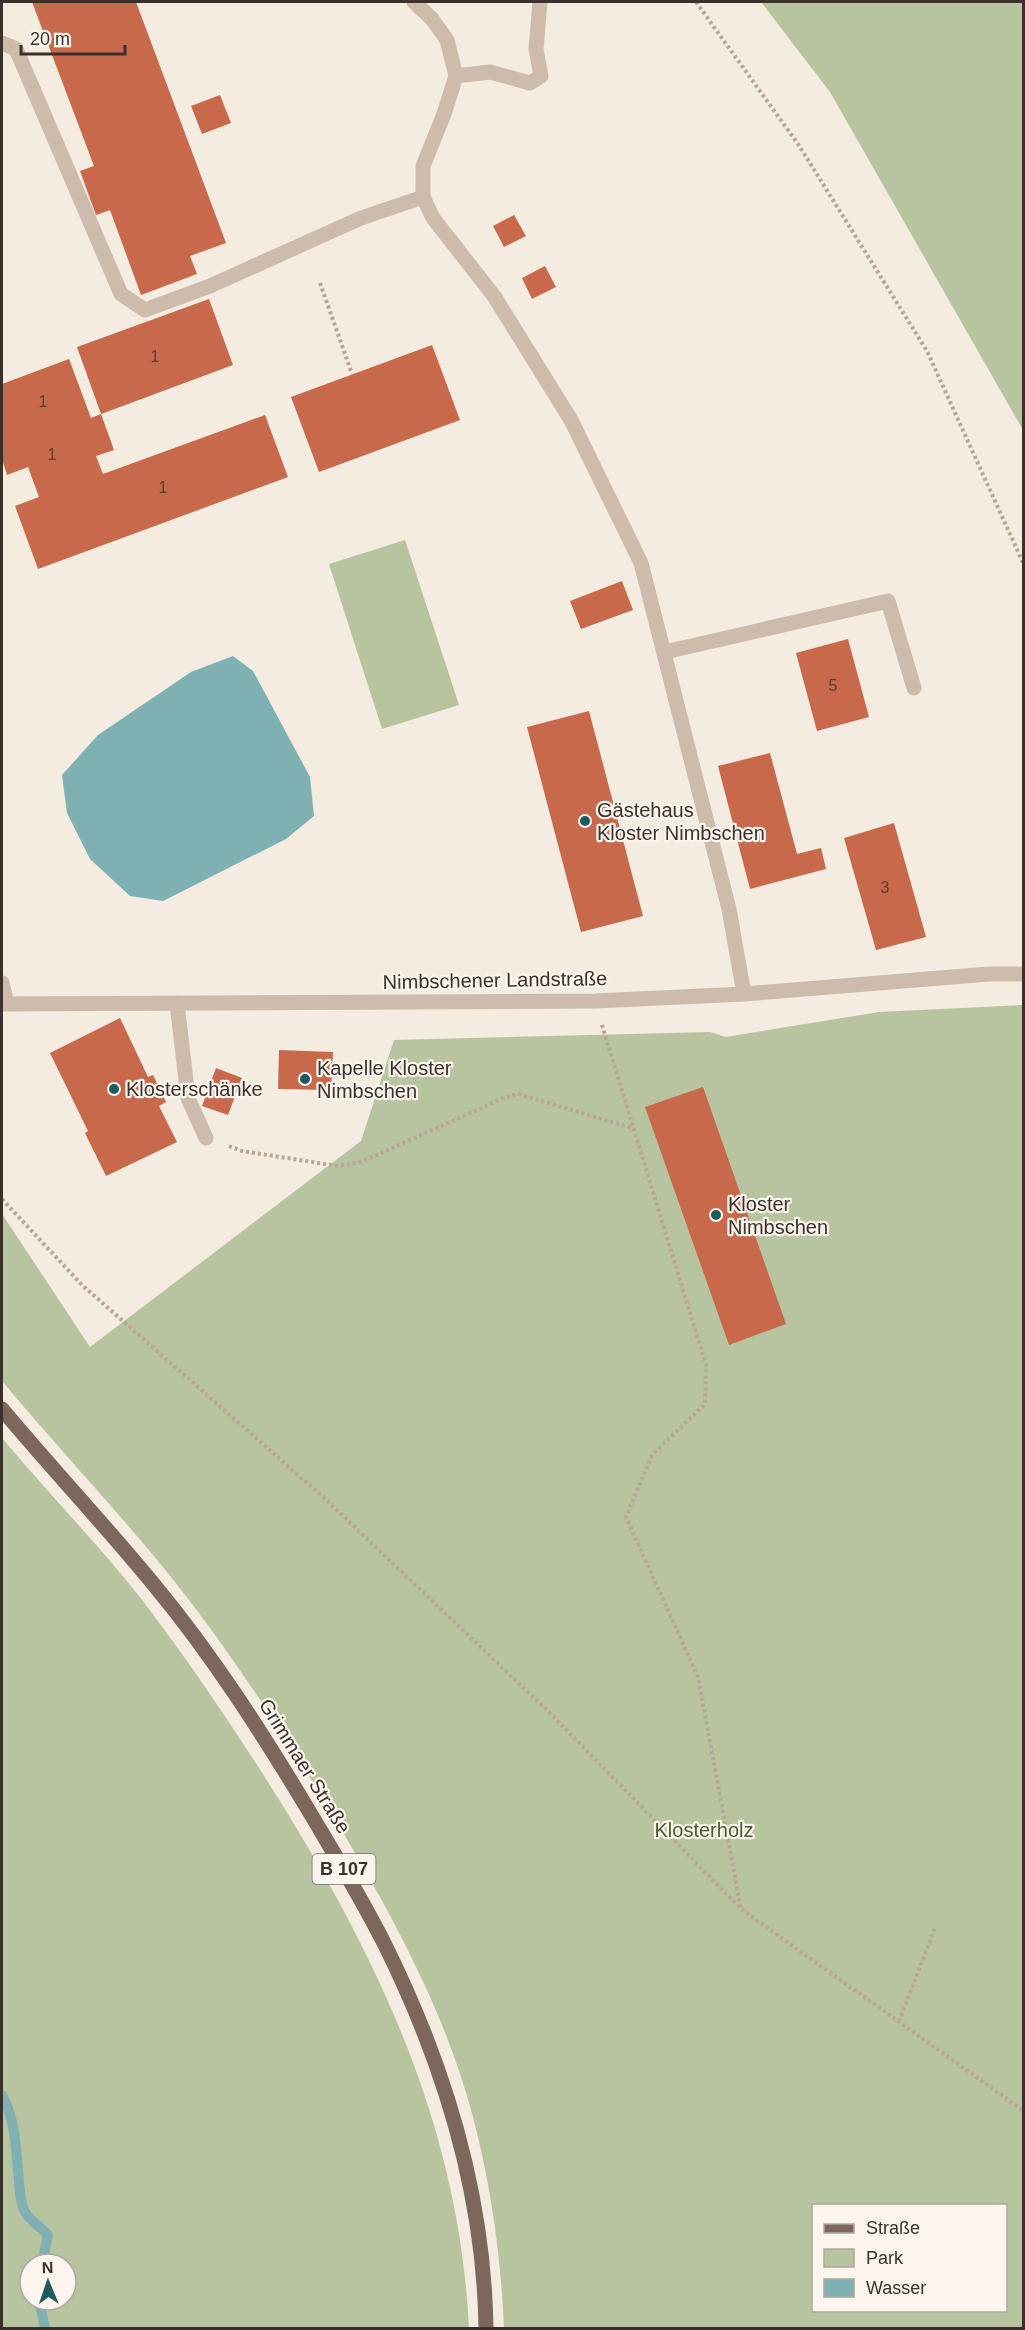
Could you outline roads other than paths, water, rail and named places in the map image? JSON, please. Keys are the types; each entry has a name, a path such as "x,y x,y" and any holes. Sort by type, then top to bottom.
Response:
{"main road":[{"name":"Grimmaer Straße","path":"2,1409 156,1587 229,1684 293,1784 385,1944 435,2061 455,2121 478,2231 486,2328"}],"street":[{"path":"414,2 432,19 447,40 456,76 444,114 423,166 423,197 432,218 494,296 571,420 641,563 729,909 744,994"},
{"path":"456,76 490,72 530,83 541,76 536,49 540,2"},
{"path":"2,43 16,49 121,294 145,310 210,286 361,218 423,197"},
{"path":"664,652 888,601 914,688"},
{"name":"Nimbschener Landstraße","path":"4,1004 595,1001 744,994 989,974 1023,974"},
{"path":"2,983 4,1004"},
{"path":"177,1003 188,1098 206,1138"}],"water":[{"path":"233,656 253,671 310,777 314,816 286,839 163,901 130,896 90,859 67,813 62,775 98,735 191,672"}],"waterway":[{"path":"2,2095 13,2126 22,2205 27,2216 48,2235 44,2252"},
{"path":"42,2312 45,2328"}],"place":[{"name":"Gästehaus Kloster Nimbschen","path":"585,821"},
{"name":"Kapelle Kloster Nimbschen","path":"305,1079"},
{"name":"Klosterschänke","path":"114,1089"},
{"name":"Kloster Nimbschen","path":"716,1215"}],"park label":[{"name":"Klosterholz","path":"704,1830"}]}
